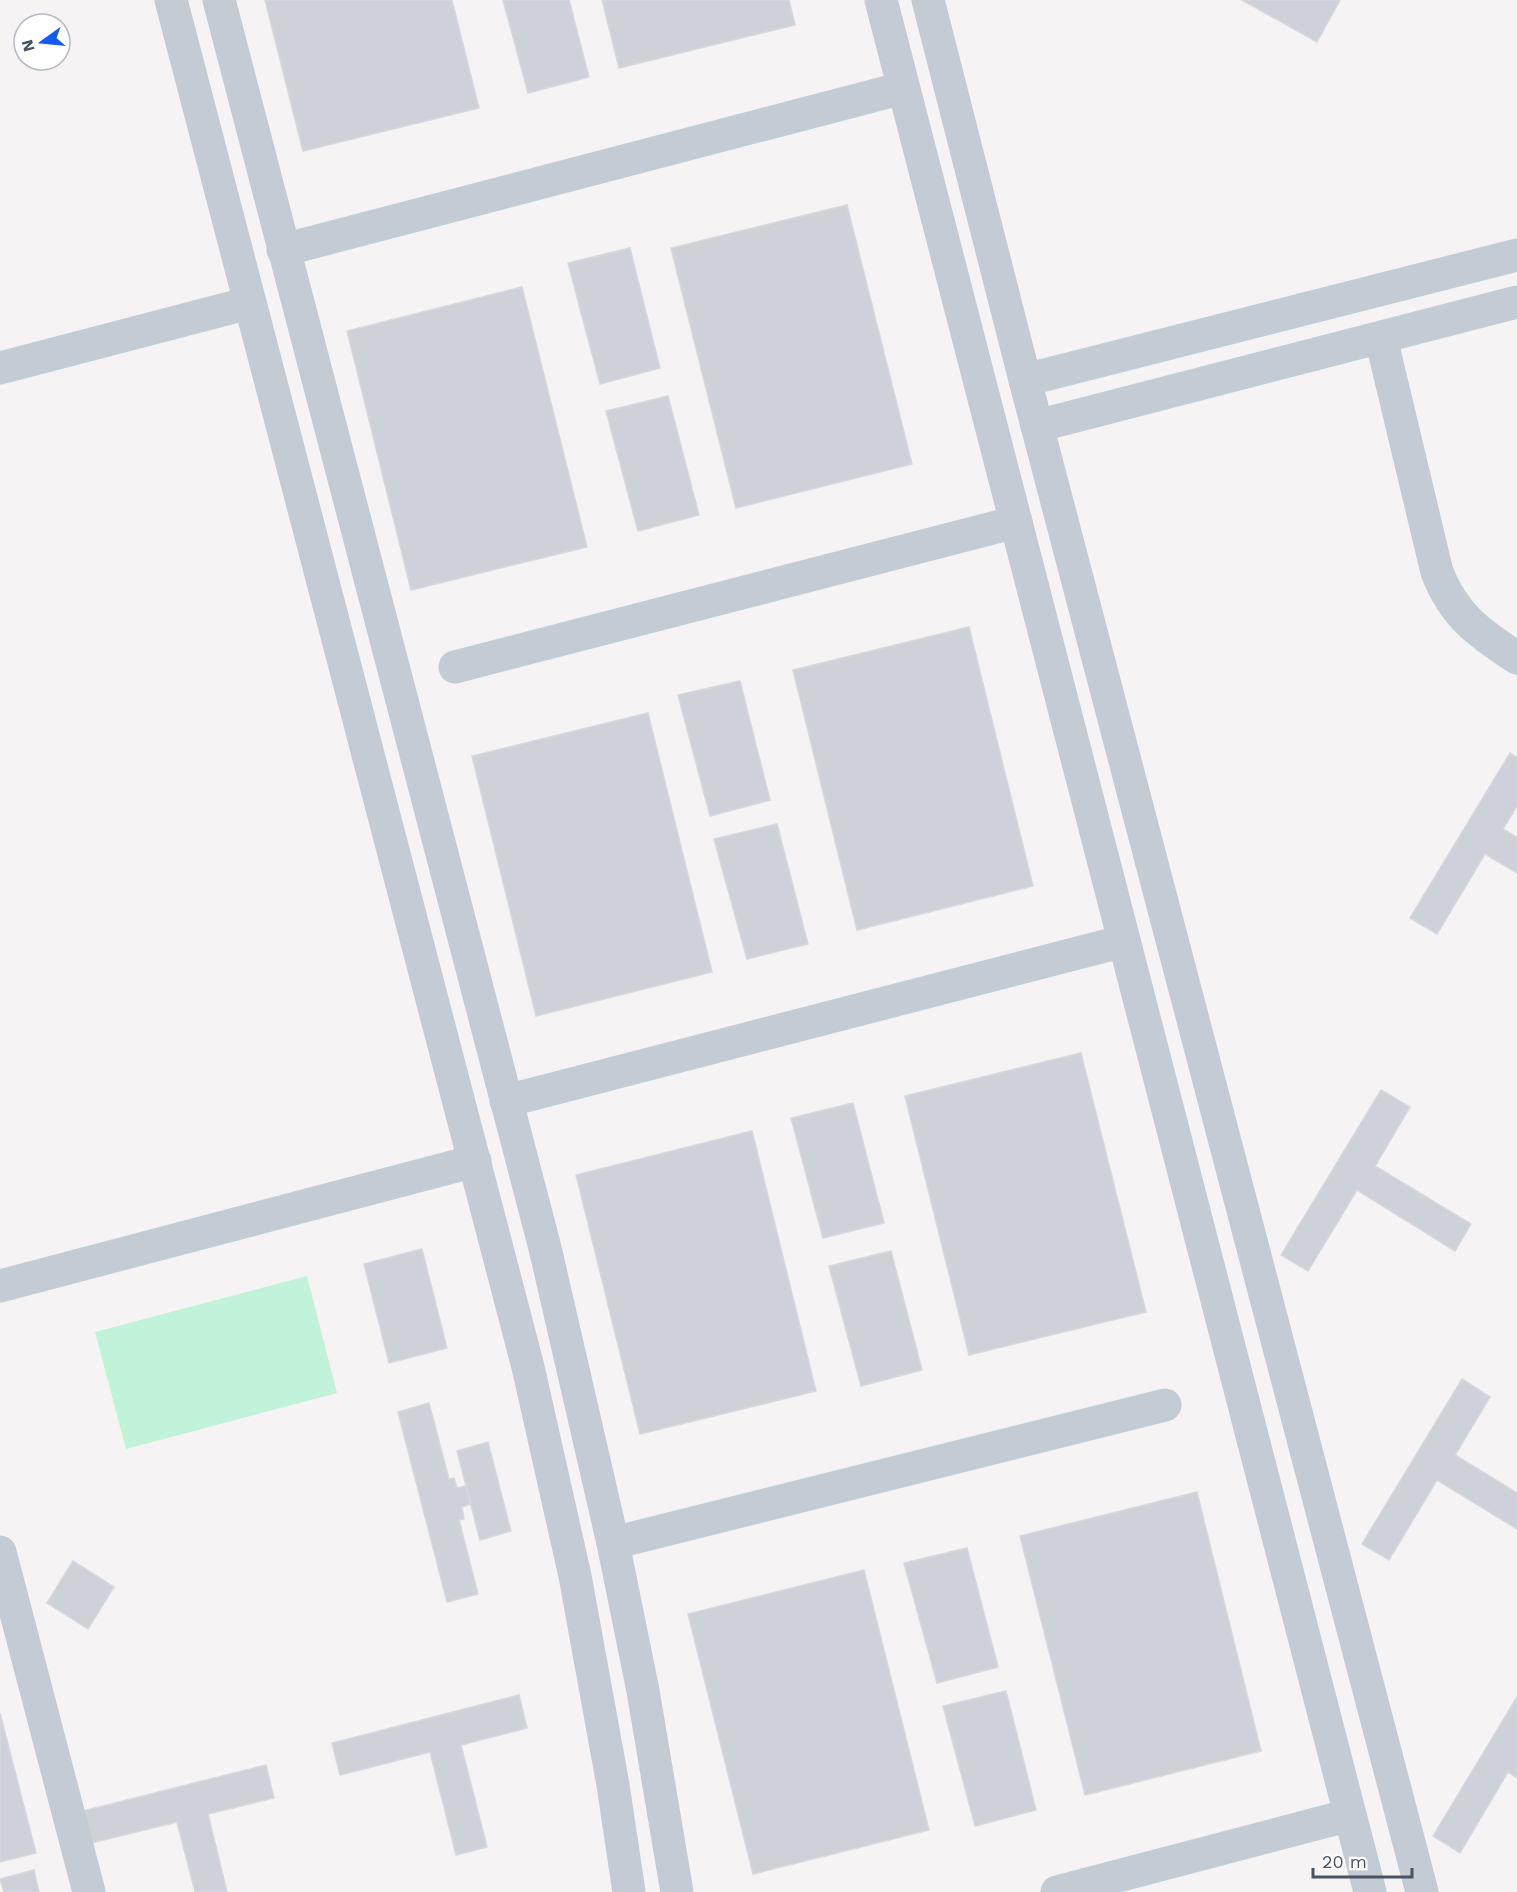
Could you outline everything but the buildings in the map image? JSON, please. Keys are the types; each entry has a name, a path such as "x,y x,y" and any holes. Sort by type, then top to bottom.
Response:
{"street":[{"path":"171,0 528,1367 574,1576 613,1785 629,1892"},
{"path":"219,0 545,1248 613,1543 643,1690 677,1892"},
{"path":"881,0 1370,1892"},
{"path":"928,0 1037,426 1422,1892"},
{"path":"283,250 903,88"},
{"path":"1025,380 1517,255"},
{"path":"1037,426 1517,302"},
{"path":"0,368 249,303"},
{"path":"1381,338 1437,572 1444,590 1466,621 1480,634 1517,658"},
{"path":"1118,356 1131,402"},
{"path":"455,668 1016,522"},
{"path":"506,1101 1124,941"},
{"path":"0,1286 475,1161"},
{"path":"613,1543 1165,1405"},
{"path":"0,1552 89,1892"},
{"path":"1057,1892 1350,1815"}],"green space":[{"path":"307,1276 337,1393 126,1449 95,1332"}]}
